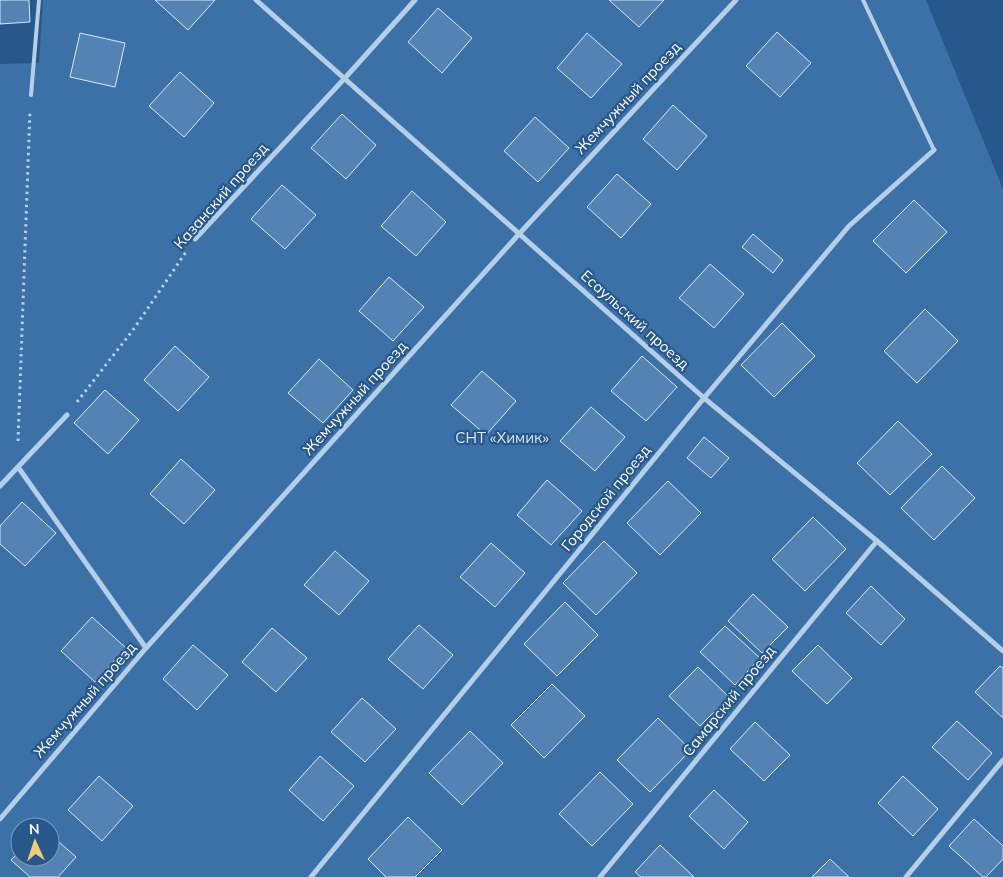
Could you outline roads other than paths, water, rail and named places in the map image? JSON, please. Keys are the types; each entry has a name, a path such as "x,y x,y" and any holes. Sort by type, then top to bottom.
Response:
{"street":[{"name":"Есаульский проезд","path":"256,0 704,398 877,540 1003,650"},
{"name":"Казанский проезд","path":"195,239 415,0"},
{"name":"Жемчужный проезд","path":"0,818 146,648 519,234 736,0"},
{"name":"Городской проезд","path":"311,877 704,398 849,226 934,150"},
{"path":"0,486 67,415"},
{"path":"18,467 146,648"},
{"name":"Самарский проезд","path":"600,877 877,540"},
{"path":"906,877 1003,760"}],"lane":[{"path":"31,95 39,0"},
{"path":"863,0 934,150"}],"park label":[{"name":"СНТ «Химик»","path":"502,438"}]}
